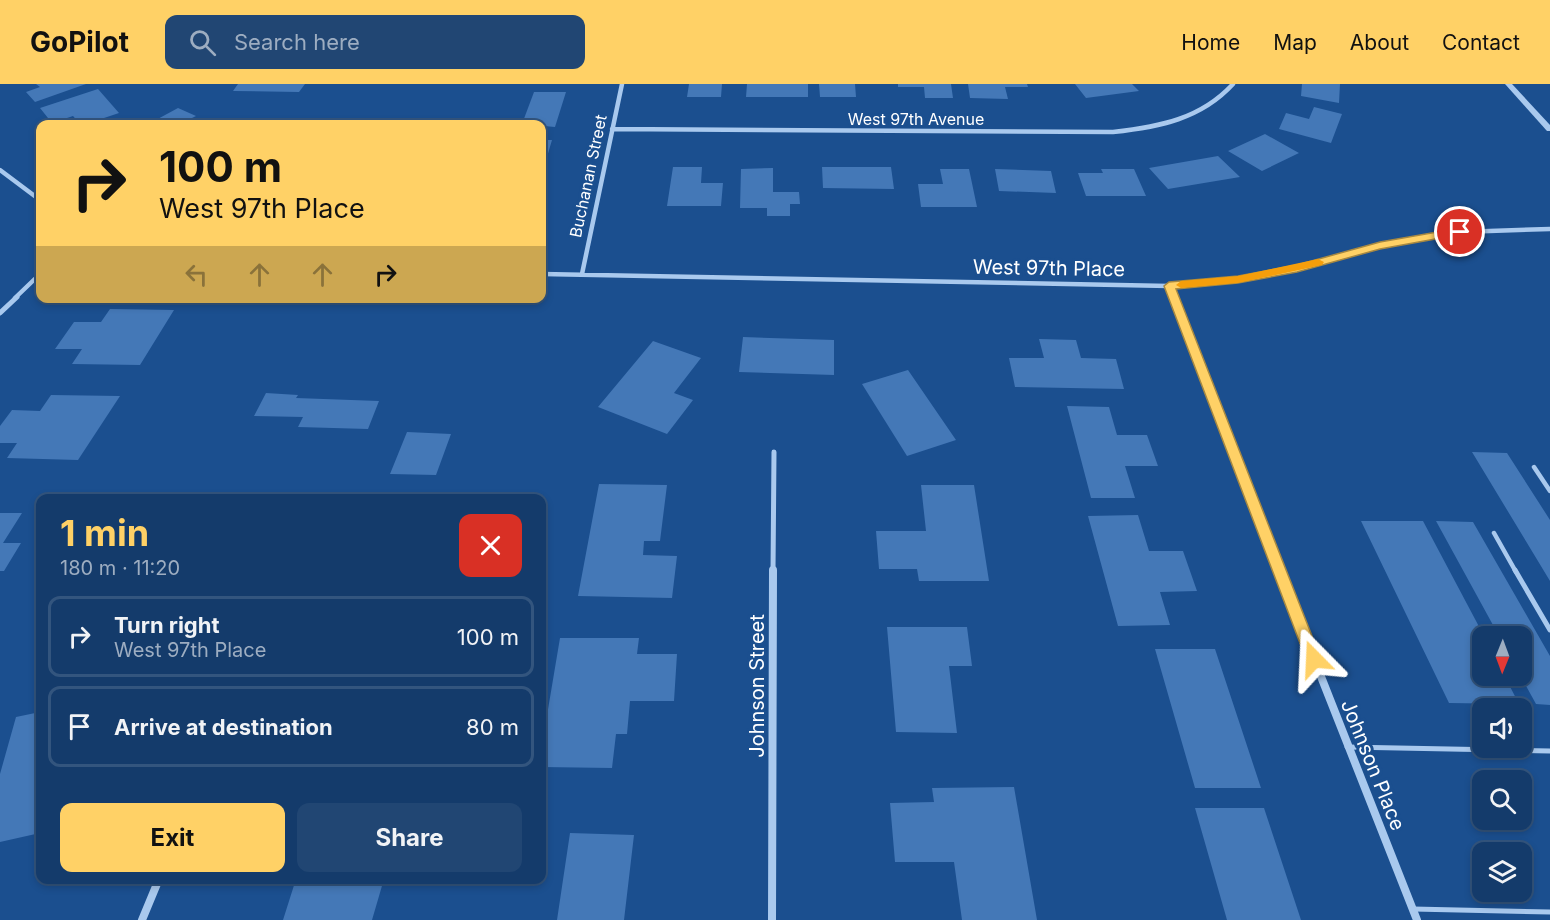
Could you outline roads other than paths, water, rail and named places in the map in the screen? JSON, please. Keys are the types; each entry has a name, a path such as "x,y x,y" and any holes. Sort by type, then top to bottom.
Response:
{"street":[{"name":"Buchanan Street","path":"582,274 622,84"},
{"name":"West 97th Avenue","path":"612,129 1113,132 1152,128 1186,119 1215,102 1233,84"},
{"path":"1508,84 1550,129"},
{"path":"0,170 36,197"},
{"name":"West 97th Place","path":"546,274 1169,286 1247,278 1297,268 1380,245 1460,232 1550,229"},
{"path":"0,312 36,278"},
{"name":"Johnson Place","path":"1169,286 1347,747 1417,920"},
{"name":"Johnson Street","path":"772,920 774,452"},
{"path":"142,920 157,884"}],"lane":[{"path":"1534,467 1550,491"},
{"path":"1494,533 1550,630"},
{"path":"1347,747 1550,751"},
{"path":"1413,909 1550,912"}]}
